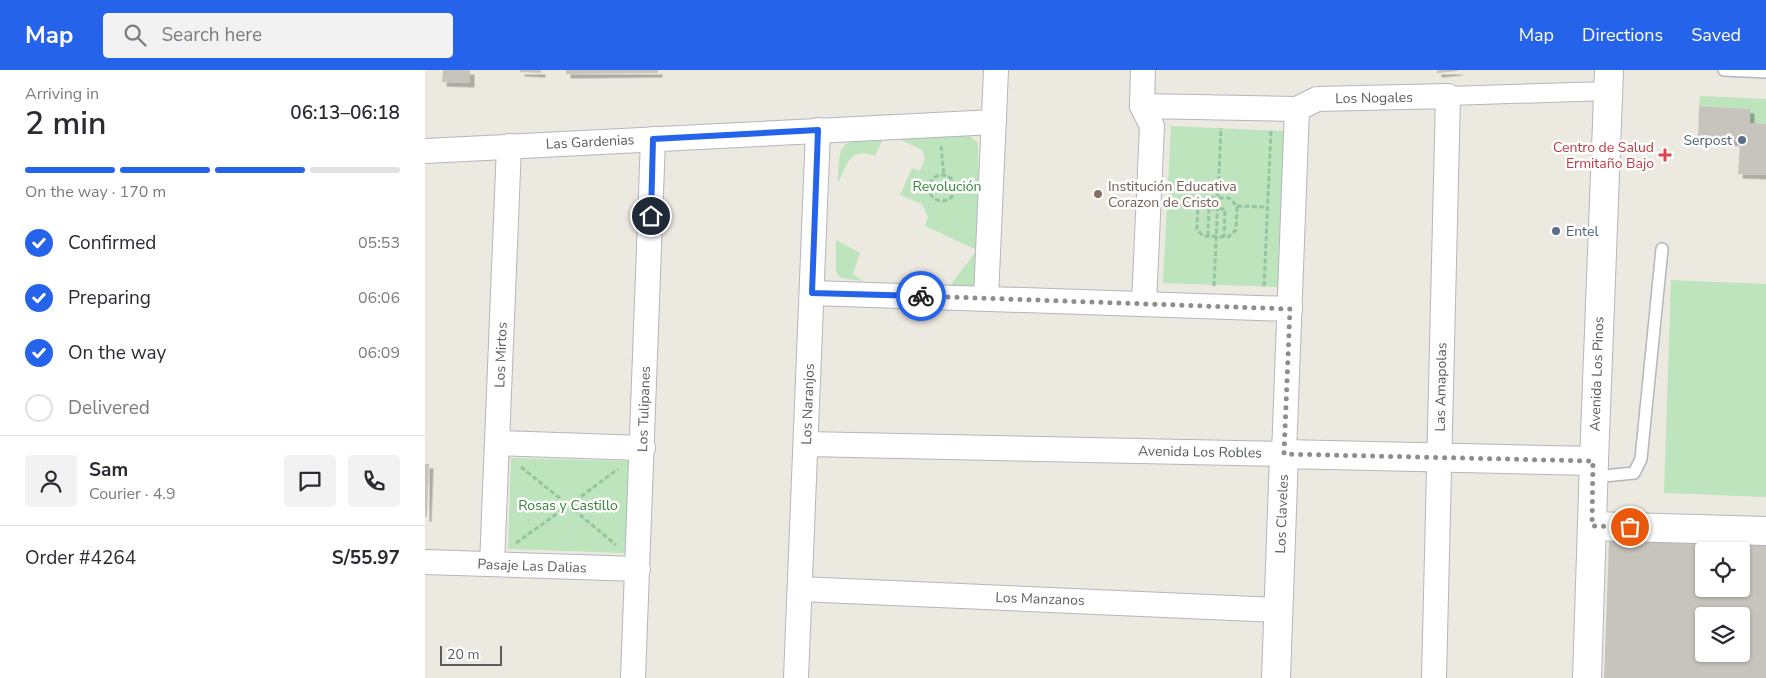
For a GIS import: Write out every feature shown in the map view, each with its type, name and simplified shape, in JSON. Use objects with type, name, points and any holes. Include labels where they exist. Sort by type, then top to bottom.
[{"type":"street","points":[[986,298],[996,70]]},
{"type":"street","points":[[1143,70],[1142,106],[1152,126],[1144,304]]},
{"type":"street","name":"Los Nogales","points":[[1142,106],[1297,109],[1317,99],[1448,96],[1609,81]]},
{"type":"street","name":"Avenida Los Pinos","points":[[1587,678],[1593,469],[1609,81]]},
{"type":"street","name":"Las Amapolas","points":[[1433,678],[1448,96]]},
{"type":"street","name":"Los Claveles","points":[[1276,678],[1297,109]]},
{"type":"street","name":"Las Gardenias","points":[[425,151],[994,122]]},
{"type":"street","name":"Los Naranjos","points":[[796,678],[818,130]]},
{"type":"street","name":"Los Tulipanes","points":[[633,678],[653,139]]},
{"type":"street","name":"Los Mirtos","points":[[492,564],[509,146]]},
{"type":"street","points":[[812,293],[1290,309]]},
{"type":"street","points":[[497,443],[643,448]]},
{"type":"street","name":"Avenida Los Robles","points":[[806,444],[1439,458],[1593,469]]},
{"type":"street","points":[[1592,526],[1766,531]]},
{"type":"street","name":"Pasaje Las Dalias","points":[[425,562],[638,569]]},
{"type":"street","name":"Los Manzanos","points":[[800,589],[1279,610]]},
{"type":"lane","points":[[1724,70],[1766,72]]},
{"type":"lane","points":[[1593,469],[1633,473],[1641,460],[1662,250]]},
{"type":"path","points":[[1264,291],[1272,124]]},
{"type":"path","points":[[1214,290],[1221,128]]},
{"type":"path","points":[[941,142],[944,176]]},
{"type":"path","points":[[940,176],[951,179],[955,189],[952,196],[946,201],[938,201],[929,190],[933,179],[940,176]]},
{"type":"path","points":[[915,189],[929,190]]},
{"type":"path","points":[[1237,206],[1236,230],[1228,237],[1203,236],[1197,229],[1198,205],[1205,198],[1229,198],[1237,206],[1268,207]]},
{"type":"path","points":[[1163,204],[1198,205]]},
{"type":"path","points":[[1208,236],[1209,209],[1225,209],[1224,236]]},
{"type":"path","points":[[518,464],[562,500]]},
{"type":"path","points":[[575,500],[621,467]]},
{"type":"path","points":[[515,544],[562,510]]},
{"type":"path","points":[[574,510],[618,546]]},
{"type":"green space","points":[[1700,96],[1766,99],[1766,124],[1750,123],[1750,109],[1699,106]]},
{"type":"green space","points":[[1171,126],[1285,131],[1280,287],[1163,283]]},
{"type":"green space","name":"Revolución","points":[[966,133],[978,143],[978,240],[977,276],[975,283],[970,287],[963,288],[949,287],[977,250],[925,226],[928,217],[922,204],[900,195],[912,168],[920,171],[925,158],[922,150],[897,138]]},
{"type":"green space","points":[[883,139],[875,156],[860,153],[855,155],[847,164],[838,183],[840,157],[845,145],[858,141]]},
{"type":"green space","points":[[836,240],[860,253],[853,274],[863,281],[841,278],[836,272]]},
{"type":"green space","points":[[1671,280],[1766,284],[1766,497],[1664,493]]},
{"type":"green space","name":"Rosas y Castillo","points":[[511,458],[629,461],[625,553],[508,549]]},
{"type":"building","points":[[443,70],[470,70],[470,83],[442,82]]},
{"type":"building","points":[[520,70],[541,70],[541,73],[520,72]]},
{"type":"building","points":[[566,70],[658,70],[658,73],[566,74]]},
{"type":"building","points":[[1437,70],[1458,70],[1458,71],[1437,73]]},
{"type":"building","name":"Serpost","points":[[1699,106],[1750,109],[1750,123],[1766,124],[1766,175],[1738,174],[1740,142],[1698,139]]},
{"type":"building","points":[[425,464],[429,464],[427,517],[425,517]]},
{"type":"building","points":[[1616,535],[1766,540],[1766,678],[1604,678],[1609,541]]},
{"type":"way so far","points":[[921,296],[1290,309],[1284,454],[1593,461],[1592,526],[1630,527]]},
{"type":"place","name":"Serpost","points":[[1742,140]]},
{"type":"place","name":"Centro de Salud Ermitaño Bajo","points":[[1665,155]]},
{"type":"place","name":"Institución Educativa Corazon de Cristo","points":[[1098,194]]},
{"type":"place","name":"Entel","points":[[1556,231]]},
{"type":"route","points":[[651,216],[653,139],[818,130],[812,293],[921,296]]}]
